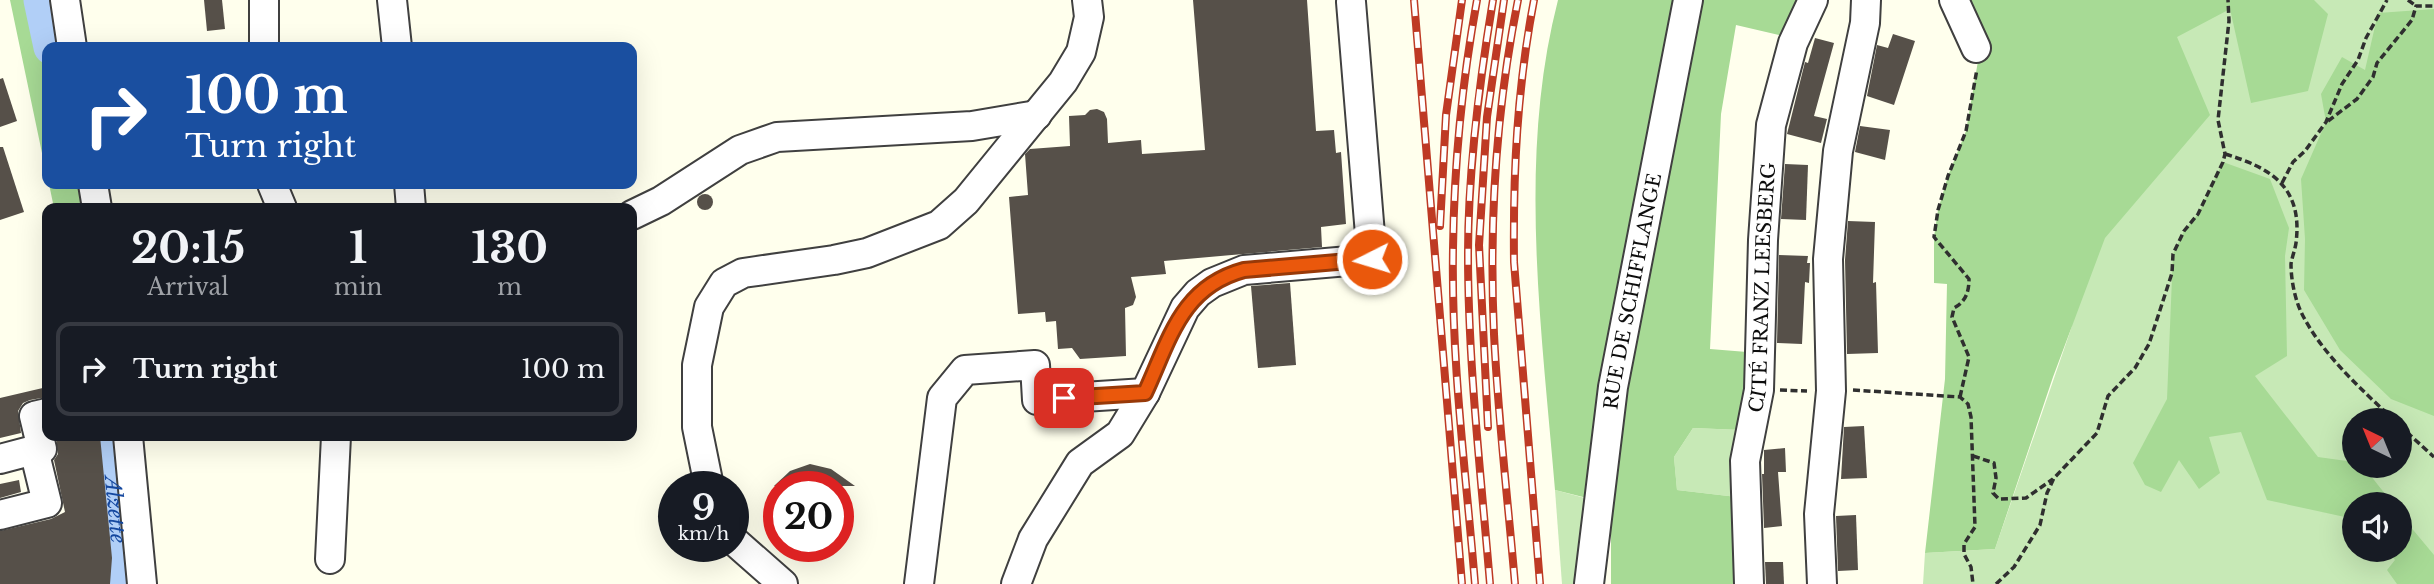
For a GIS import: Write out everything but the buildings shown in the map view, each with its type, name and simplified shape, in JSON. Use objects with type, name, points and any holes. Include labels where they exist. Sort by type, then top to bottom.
[{"type":"street","points":[[65,0],[71,42]]},
{"type":"street","points":[[264,0],[264,42]]},
{"type":"street","points":[[392,0],[396,42]]},
{"type":"street","points":[[706,471],[697,427],[697,365],[709,307],[724,283],[743,273],[867,253],[939,225],[966,201],[1063,82],[1081,52],[1089,17],[1087,0]]},
{"type":"street","name":"RUE DE SCHIFFLANGE","points":[[1589,584],[1613,387],[1688,0]]},
{"type":"street","name":"CITÉ FRANZ LEESBERG","points":[[1749,584],[1745,461],[1759,390],[1763,240],[1771,125],[1793,43],[1813,0]]},
{"type":"street","points":[[1822,584],[1819,514],[1830,391],[1828,259],[1839,151],[1865,23],[1866,0]]},
{"type":"street","points":[[1954,0],[1976,48]]},
{"type":"street","points":[[1016,584],[1033,539],[1080,464],[1120,434],[1145,393],[1185,308],[1198,293],[1212,282],[1244,270],[1372,259],[1351,2]]},
{"type":"street","points":[[637,213],[661,201],[740,149],[777,137],[972,126],[1037,115]]},
{"type":"street","points":[[919,584],[942,398],[965,370],[1035,365],[1037,400],[1145,393]]},
{"type":"street","points":[[0,459],[42,449],[34,416],[42,414]]},
{"type":"street","points":[[128,441],[142,584]]},
{"type":"street","points":[[330,559],[336,441]]},
{"type":"street","points":[[0,515],[47,503],[34,450]]},
{"type":"street","points":[[749,554],[783,584]]},
{"type":"path","points":[[1973,456],[1994,463],[1996,478],[1993,493],[1999,499],[2026,498],[2054,478],[2097,433],[2108,396],[2135,368],[2149,344],[2172,273],[2173,254],[2184,231],[2198,214],[2225,154],[2218,120],[2229,21],[2228,0]]},
{"type":"path","points":[[2282,183],[2293,162],[2305,151],[2326,122],[2342,85],[2358,60],[2366,38],[2387,0]]},
{"type":"path","points":[[2408,0],[2416,6],[2434,6]]},
{"type":"path","points":[[2326,122],[2357,99],[2373,77],[2377,63],[2412,20],[2416,6]]},
{"type":"path","points":[[1960,397],[1969,358],[1952,317],[1954,308],[1962,303],[1969,289],[1969,279],[1934,237],[1938,210],[1948,176],[1966,131],[1978,61],[1976,48]]},
{"type":"path","points":[[2225,154],[2242,159],[2274,175],[2291,197],[2296,218],[2296,243],[2291,263],[2294,292],[2303,316],[2363,392],[2381,408]]},
{"type":"path","points":[[1865,390],[1960,397],[1968,404],[1971,417],[1975,527],[1964,544],[1964,554],[1971,567],[1973,584]]},
{"type":"path","points":[[2412,437],[2434,457]]},
{"type":"path","points":[[1996,584],[2014,567],[2040,525],[2047,493],[2054,478]]},
{"type":"green space","points":[[10,0],[56,0],[62,42],[42,42],[42,153]]},
{"type":"green space","points":[[1558,0],[1806,0],[1788,37],[1736,25],[1721,114],[1710,349],[1747,352],[1741,430],[1693,428],[1674,457],[1677,490],[1737,497],[1740,584],[1611,584],[1611,504],[1555,490],[1539,306],[1536,182],[1538,121]]},
{"type":"green space","points":[[1956,0],[2314,0],[2328,14],[2308,91],[2251,103],[2230,9],[2177,37],[2210,115],[2105,238],[2053,377],[1995,549],[1925,553],[1945,379],[1947,284],[1934,283],[1934,237],[1938,210],[1948,176],[1966,131],[1978,61]]},
{"type":"green space","points":[[2142,0],[2434,0],[2434,584],[1923,584],[1925,553],[1995,549],[2071,329]]},
{"type":"green space","points":[[2434,9],[2434,416],[2391,399],[2340,350],[2304,290],[2305,239],[2301,179],[2326,122],[2321,94],[2342,57],[2365,70],[2378,13]]},
{"type":"green space","points":[[2223,162],[2270,179],[2289,228],[2285,256],[2287,356],[2255,376],[2318,457],[2342,460],[2342,478],[2372,478],[2384,492],[2342,492],[2342,516],[2267,500],[2241,432],[2209,437],[2220,473],[2199,489],[2179,460],[2161,492],[2145,485],[2133,463],[2167,399],[2173,254],[2184,231],[2198,214]]},
{"type":"green space","points":[[50,189],[86,189],[88,203],[53,203]]},
{"type":"green space","points":[[1693,428],[1741,430],[1737,497],[1677,490],[1674,457]]},
{"type":"green space","points":[[1555,490],[1585,498],[1578,584],[1562,584]]},
{"type":"green space","points":[[2412,529],[2434,555],[2434,584],[2397,584],[2387,570],[2393,562],[2412,562]]},
{"type":"waterway","name":"Alzette","points":[[41,0],[50,42]]},
{"type":"waterway","name":"Alzette","points":[[108,441],[122,584]]},
{"type":"railway","points":[[1414,0],[1462,584]]},
{"type":"railway","points":[[1440,226],[1446,115],[1462,0]]},
{"type":"railway","points":[[1475,584],[1454,333],[1453,249],[1460,124],[1477,0]]},
{"type":"railway","points":[[1490,584],[1473,378],[1468,254],[1475,127],[1493,0]]},
{"type":"railway","points":[[1488,427],[1479,245],[1487,117],[1504,0]]},
{"type":"railway","points":[[1515,584],[1496,365],[1493,250],[1499,125],[1518,0]]},
{"type":"railway","points":[[1534,0],[1517,131],[1514,262],[1540,584]]},
{"type":"route","points":[[1064,398],[1145,393],[1185,308],[1212,282],[1244,270],[1372,259]]}]
